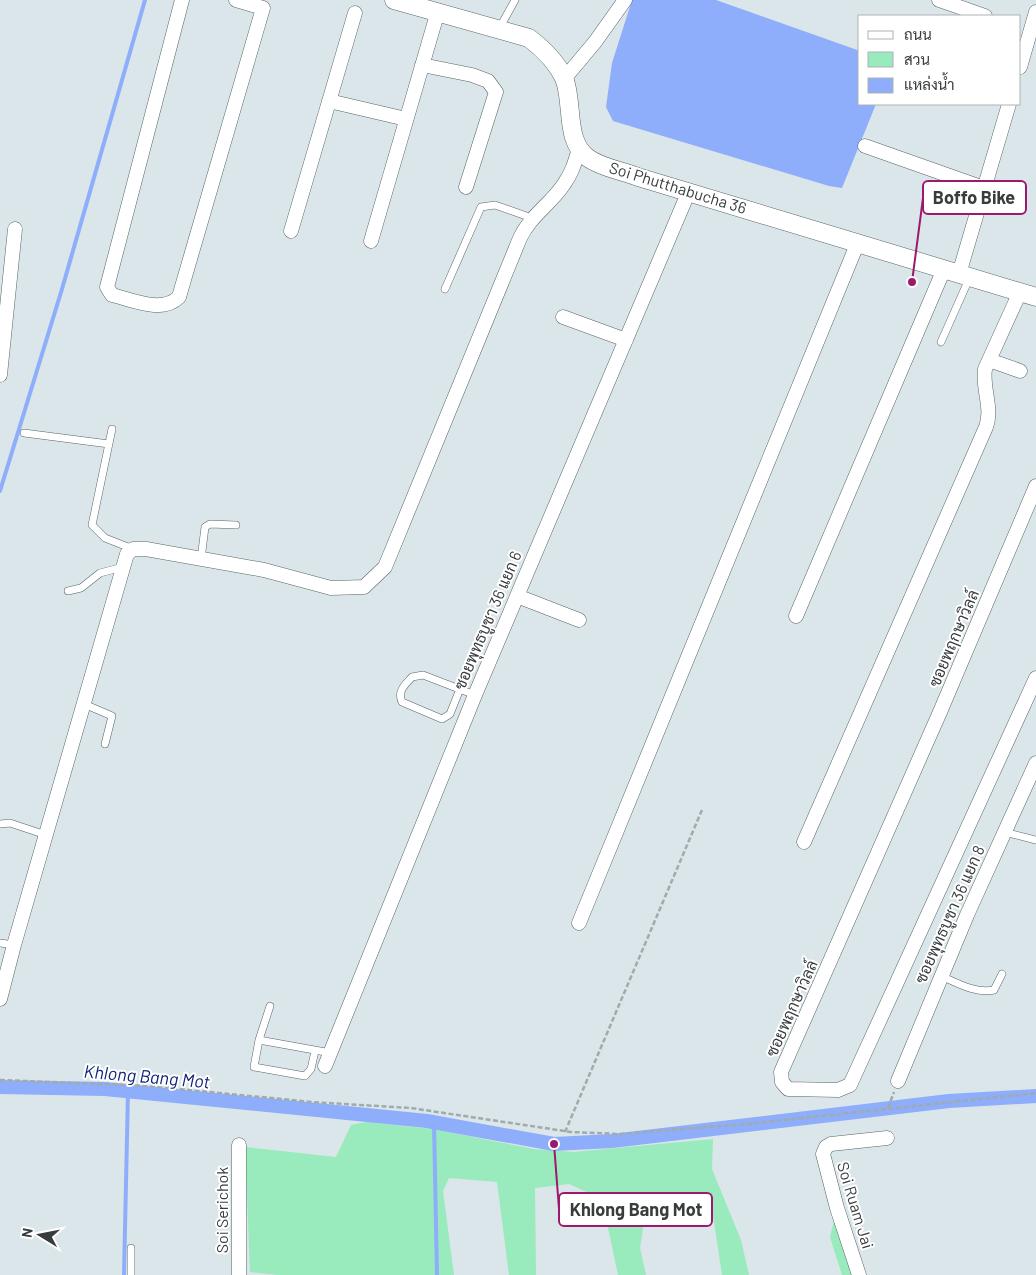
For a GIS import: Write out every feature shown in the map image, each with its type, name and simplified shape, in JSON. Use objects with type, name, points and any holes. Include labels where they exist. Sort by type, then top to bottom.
[{"type":"street","points":[[182,0],[107,287],[112,295],[161,307],[173,303],[179,297],[264,4],[236,0]]},
{"type":"street","points":[[0,999],[7,944],[46,835],[127,554],[133,549],[146,549],[264,570],[331,588],[364,587],[376,578],[385,567],[520,238],[532,218],[563,186],[573,169],[579,149],[572,130],[564,79],[542,48],[529,38],[413,2],[394,0]]},
{"type":"street","points":[[564,79],[595,42],[625,0]]},
{"type":"street","points":[[939,0],[982,15]]},
{"type":"street","points":[[371,241],[438,11]]},
{"type":"street","points":[[1021,63],[1036,12]]},
{"type":"street","points":[[291,232],[355,13]]},
{"type":"street","points":[[422,66],[472,74],[488,81],[496,92],[466,187]]},
{"type":"street","points":[[329,101],[406,119]]},
{"type":"street","points":[[796,616],[958,273],[1009,105]]},
{"type":"street","points":[[865,146],[984,188]]},
{"type":"street","name":"Soi Phutthabucha 36","points":[[579,149],[588,158],[598,162],[1028,295]]},
{"type":"street","name":"ซอยพุทธบูชา 36 แยก 6","points":[[325,1066],[474,695],[689,191]]},
{"type":"street","points":[[3,375],[15,229]]},
{"type":"street","points":[[579,923],[858,242]]},
{"type":"street","points":[[804,842],[986,427],[990,413],[983,381],[989,360],[1028,295]]},
{"type":"street","points":[[563,317],[626,340]]},
{"type":"street","points":[[989,360],[1020,371]]},
{"type":"street","name":"ซอยพฤกษาวิลล์","points":[[1036,486],[1033,501],[781,1072],[782,1082],[788,1089],[838,1090],[850,1085],[1036,678]]},
{"type":"street","points":[[517,596],[579,620]]},
{"type":"street","name":"ซอยพุทธบูชา 36 แยก 8","points":[[898,1081],[940,976],[1036,763]]},
{"type":"street","name":"Soi Ruam Jai","points":[[859,1275],[837,1208],[823,1154],[826,1147],[831,1144],[887,1138]]},
{"type":"street","name":"Soi Serichok","points":[[239,1145],[239,1275]]},
{"type":"lane","points":[[499,30],[515,0]]},
{"type":"lane","points":[[445,289],[482,207],[496,205],[532,218]]},
{"type":"lane","points":[[941,342],[958,273]]},
{"type":"lane","points":[[112,429],[92,525],[105,538],[133,549]]},
{"type":"lane","points":[[24,433],[109,444]]},
{"type":"lane","points":[[201,559],[205,527],[210,524],[236,525]]},
{"type":"lane","points":[[68,590],[82,588],[100,573],[123,567]]},
{"type":"lane","points":[[460,689],[450,714],[442,719],[402,702],[400,698],[401,690],[415,675],[423,675],[460,689],[474,695]]},
{"type":"lane","points":[[84,704],[112,716],[105,744]]},
{"type":"lane","points":[[0,824],[10,823],[46,835]]},
{"type":"lane","points":[[1004,832],[1036,840]]},
{"type":"lane","points":[[940,976],[977,991],[988,992],[994,990],[1002,974]]},
{"type":"lane","points":[[270,1006],[259,1040],[254,1067],[305,1076],[311,1069],[314,1050]]},
{"type":"lane","points":[[259,1040],[330,1052]]},
{"type":"lane","points":[[131,1248],[131,1275]]},
{"type":"path","points":[[565,1132],[702,810]]},
{"type":"path","points":[[0,1080],[150,1086],[311,1102],[410,1108],[565,1132],[620,1134],[748,1124],[1036,1093]]},
{"type":"path","points":[[888,1108],[898,1081]]},
{"type":"green space","points":[[366,1122],[432,1129],[534,1149],[573,1152],[713,1139],[712,1169],[741,1240],[749,1275],[722,1275],[713,1215],[696,1197],[645,1215],[640,1248],[646,1275],[618,1275],[602,1199],[569,1184],[535,1188],[536,1275],[509,1275],[497,1182],[449,1178],[443,1191],[454,1275],[278,1275],[250,1272],[245,1147],[336,1157],[351,1125]]},
{"type":"green space","points":[[837,1208],[856,1275],[842,1275],[830,1237]]},
{"type":"water","points":[[632,0],[716,0],[858,50],[858,105],[876,105],[842,188],[829,186],[613,121],[606,107],[612,63]]},
{"type":"waterway","points":[[0,491],[62,289],[145,0]]},
{"type":"waterway","name":"Khlong Bang Mot","points":[[0,1087],[105,1089],[427,1121],[554,1144],[612,1141],[949,1101],[1036,1096]]},
{"type":"waterway","points":[[124,1275],[128,1091]]},
{"type":"waterway","points":[[434,1122],[437,1275]]},
{"type":"place","name":"Boffo Bike","points":[[912,282]]},
{"type":"place","name":"Khlong Bang Mot","points":[[554,1144]]}]
